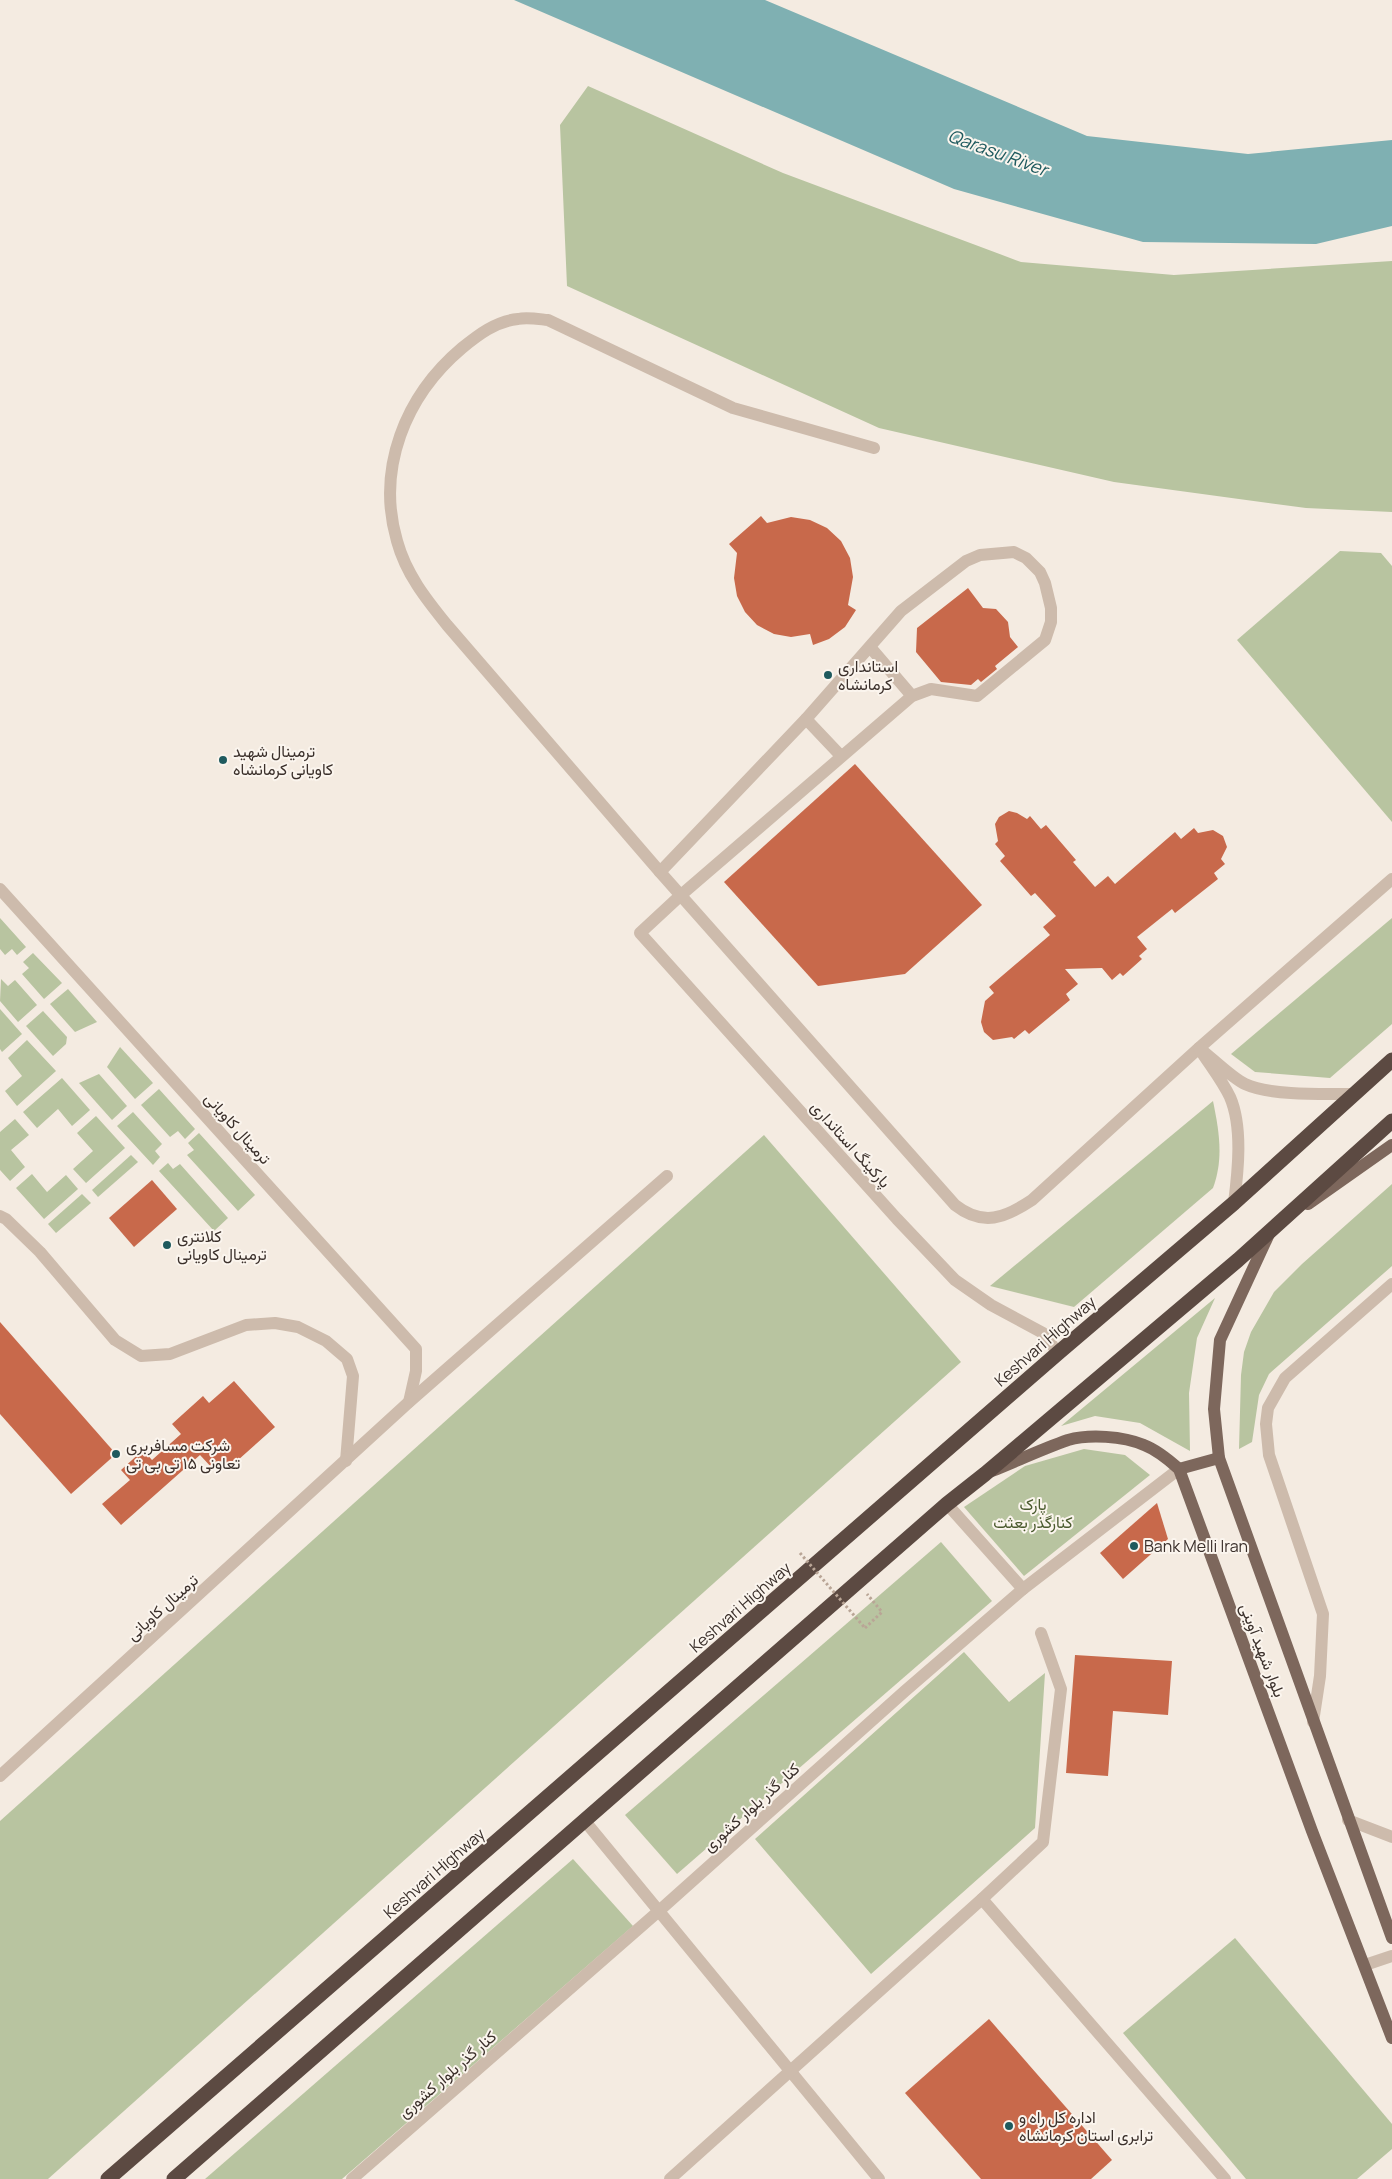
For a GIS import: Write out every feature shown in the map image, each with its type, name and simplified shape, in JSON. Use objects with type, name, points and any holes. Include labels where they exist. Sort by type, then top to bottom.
[{"type":"highway","name":"Keshvari Highway","points":[[108,2179],[1058,1353],[1234,1203],[1392,1060]]},
{"type":"highway","points":[[174,2179],[857,1582],[1270,1231],[1392,1122]]},
{"type":"main road","points":[[1334,1174],[1392,1128]]},
{"type":"main road","points":[[1270,1231],[1392,1145]]},
{"type":"main road","name":"بلوار شهید آوینی","points":[[1270,1231],[1220,1340],[1214,1409],[1219,1458],[1392,1938]]},
{"type":"main road","points":[[985,1474],[1069,1440],[1093,1437],[1118,1439],[1144,1445],[1164,1456],[1179,1469],[1219,1458]]},
{"type":"main road","name":"بلوار شهید آوینی","points":[[1179,1469],[1312,1830],[1392,2038]]},
{"type":"street","points":[[874,448],[733,408],[548,320],[517,319],[483,330],[453,356],[425,385],[409,414],[395,452],[390,478],[391,513],[397,542],[413,581],[447,625],[680,895],[955,1205],[976,1217],[988,1218],[1016,1211],[1032,1200],[1199,1048],[1392,879]]},
{"type":"street","points":[[660,872],[806,719],[901,611],[966,561],[980,555],[1014,552],[1026,558],[1040,572],[1052,608],[1051,622],[1045,640],[977,696],[931,689],[912,696],[680,895]]},
{"type":"street","points":[[870,647],[912,696]]},
{"type":"street","points":[[806,719],[841,756]]},
{"type":"street","name":"ترمینال کاویانی","points":[[0,889],[416,1349],[416,1371],[409,1402]]},
{"type":"street","name":"پارکینگ استانداری","points":[[680,895],[640,933],[897,1219],[955,1280],[990,1305],[1043,1333],[1058,1353]]},
{"type":"street","points":[[1199,1048],[1244,1084],[1261,1089],[1310,1095],[1353,1094]]},
{"type":"street","points":[[1199,1048],[1230,1097],[1234,1110],[1240,1164],[1234,1203]]},
{"type":"street","name":"ترمینال کاویانی","points":[[0,1776],[409,1402],[667,1176]]},
{"type":"street","points":[[0,1216],[6,1219],[40,1252],[115,1340],[141,1356],[170,1354],[246,1325],[275,1323],[298,1327],[326,1341],[347,1359],[353,1376],[346,1461]]},
{"type":"street","points":[[1313,1722],[1320,1676],[1323,1614],[1269,1455],[1266,1424],[1268,1408],[1286,1378],[1392,1284]]},
{"type":"street","name":"کنار گذر بلوار کشوری","points":[[352,2179],[660,1910],[905,1691],[1023,1590],[1179,1469]]},
{"type":"street","points":[[947,1504],[1023,1590]]},
{"type":"street","points":[[670,2179],[1043,1842],[1061,1689],[1041,1632]]},
{"type":"street","points":[[584,1820],[660,1910],[879,2179]]},
{"type":"street","points":[[1348,1820],[1392,1837]]},
{"type":"street","points":[[982,1899],[1225,2179]]},
{"type":"street","points":[[1364,1965],[1392,1956]]},
{"type":"path","points":[[800,1553],[866,1628],[882,1612],[857,1582]]},
{"type":"green space","points":[[588,86],[783,173],[1021,262],[1174,275],[1392,261],[1392,512],[1306,508],[1114,482],[879,428],[567,286],[560,125]]},
{"type":"green space","points":[[1340,551],[1381,553],[1392,566],[1392,822],[1237,640]]},
{"type":"green space","points":[[0,918],[26,947],[17,955],[12,949],[5,955],[0,949]]},
{"type":"green space","points":[[1392,918],[1392,1024],[1330,1078],[1255,1072],[1231,1054]]},
{"type":"green space","points":[[33,953],[62,983],[44,999],[22,974],[29,968],[23,962]]},
{"type":"green space","points":[[1,979],[8,986],[15,980],[37,1005],[18,1022],[0,1001]]},
{"type":"green space","points":[[68,989],[97,1022],[75,1032],[50,1004]]},
{"type":"green space","points":[[0,1009],[22,1034],[2,1052],[0,1049]]},
{"type":"green space","points":[[43,1011],[67,1037],[66,1044],[53,1056],[26,1026]]},
{"type":"green space","points":[[27,1040],[56,1071],[17,1106],[5,1091],[22,1076],[8,1058]]},
{"type":"green space","points":[[120,1047],[153,1083],[135,1099],[107,1067]]},
{"type":"green space","points":[[99,1074],[127,1106],[112,1120],[79,1083]]},
{"type":"green space","points":[[62,1078],[90,1110],[72,1126],[58,1109],[37,1128],[23,1112]]},
{"type":"green space","points":[[159,1089],[195,1129],[185,1139],[178,1131],[170,1137],[141,1105]]},
{"type":"green space","points":[[1213,1101],[1219,1134],[1219,1155],[1213,1188],[1074,1307],[990,1286]]},
{"type":"green space","points":[[133,1112],[162,1144],[155,1151],[160,1157],[153,1165],[117,1126]]},
{"type":"green space","points":[[96,1116],[125,1148],[86,1183],[73,1169],[93,1151],[77,1133]]},
{"type":"green space","points":[[15,1119],[29,1135],[11,1150],[25,1167],[10,1181],[0,1170],[0,1132]]},
{"type":"green space","points":[[199,1133],[255,1195],[238,1211],[187,1155],[194,1150],[188,1143]]},
{"type":"green space","points":[[764,1135],[961,1362],[48,2179],[0,2179],[0,1821]]},
{"type":"green space","points":[[131,1155],[138,1162],[98,1197],[92,1190]]},
{"type":"green space","points":[[168,1163],[173,1169],[180,1164],[228,1218],[214,1231],[159,1171]]},
{"type":"green space","points":[[32,1174],[47,1192],[66,1175],[78,1189],[44,1219],[16,1188]]},
{"type":"green space","points":[[1392,1184],[1392,1266],[1269,1374],[1259,1395],[1252,1442],[1239,1449],[1241,1375],[1244,1352],[1251,1332],[1274,1292],[1302,1264]]},
{"type":"green space","points":[[82,1194],[91,1203],[56,1233],[48,1224]]},
{"type":"green space","points":[[1215,1298],[1197,1338],[1189,1393],[1190,1451],[1140,1423],[1095,1416],[1061,1426]]},
{"type":"green space","name":"پارک کنارگذر بعثت","points":[[1084,1449],[1125,1455],[1150,1475],[1024,1576],[964,1507],[1025,1466]]},
{"type":"green space","points":[[941,1542],[992,1601],[677,1874],[625,1815]]},
{"type":"green space","points":[[964,1652],[1009,1702],[1045,1673],[1035,1828],[871,1974],[755,1839]]},
{"type":"green space","points":[[573,1859],[633,1926],[342,2179],[205,2179]]},
{"type":"green space","points":[[1235,1938],[1392,2124],[1392,2149],[1357,2179],[1246,2179],[1123,2033]]},
{"type":"water","name":"Qarasu River","points":[[514,0],[765,0],[1087,136],[1248,154],[1392,140],[1392,226],[1316,244],[1143,242],[954,189]]},
{"type":"building","points":[[761,516],[767,523],[791,517],[810,520],[827,528],[841,541],[850,558],[853,577],[848,605],[856,610],[845,627],[829,639],[813,645],[810,634],[791,637],[774,634],[757,625],[745,612],[737,596],[734,578],[737,553],[729,544]]},
{"type":"building","points":[[968,588],[983,608],[996,609],[1008,622],[1010,637],[1018,647],[995,666],[997,669],[981,682],[978,679],[971,685],[941,682],[916,652],[917,628]]},
{"type":"building","points":[[855,764],[982,905],[905,974],[818,986],[724,882]]},
{"type":"building","points":[[1009,811],[1027,819],[1030,816],[1041,829],[1046,825],[1076,860],[1073,862],[1095,887],[1108,876],[1115,884],[1175,832],[1181,839],[1194,828],[1198,833],[1213,830],[1223,836],[1227,847],[1221,859],[1225,864],[1214,873],[1218,879],[1175,913],[1172,909],[1137,937],[1147,949],[1139,956],[1142,959],[1123,976],[1120,973],[1112,980],[1102,968],[1065,969],[1078,984],[1066,994],[1070,1000],[1029,1034],[1025,1030],[1014,1039],[1012,1037],[993,1040],[984,1032],[981,1022],[985,1001],[994,993],[989,987],[1050,935],[1043,927],[1056,916],[1035,893],[1031,896],[1000,861],[1005,856],[995,844],[998,841],[995,824],[999,817]]},
{"type":"building","points":[[152,1180],[177,1209],[134,1247],[109,1218]]},
{"type":"building","points":[[0,1322],[116,1454],[71,1494],[0,1414]]},
{"type":"building","points":[[234,1381],[275,1427],[228,1469],[221,1461],[213,1469],[200,1455],[121,1525],[102,1504],[130,1480],[121,1470],[143,1450],[152,1460],[181,1434],[172,1424],[203,1396],[209,1403]]},
{"type":"building","name":"Bank Melli Iran","points":[[1157,1503],[1168,1539],[1123,1579],[1100,1553]]},
{"type":"building","points":[[1075,1655],[1172,1661],[1168,1715],[1113,1711],[1108,1776],[1066,1773]]},
{"type":"building","name":"اداره کل راه و ترابری استان کرمانشاه","points":[[989,2019],[1112,2160],[1091,2179],[981,2179],[905,2093]]},
{"type":"place","name":"استانداری کرمانشاه","points":[[828,675]]},
{"type":"place","name":"ترمینال شهید کاویانی کرمانشاه","points":[[223,760]]},
{"type":"place","name":"کلانتری ترمینال کاویانی","points":[[167,1245]]},
{"type":"place","name":"شرکت مسافربری تعاونی ۱۵ تی بی تی","points":[[116,1454]]},
{"type":"place","name":"Bank Melli Iran","points":[[1134,1546]]},
{"type":"place","name":"اداره کل راه و ترابری استان کرمانشاه","points":[[1009,2126]]}]
